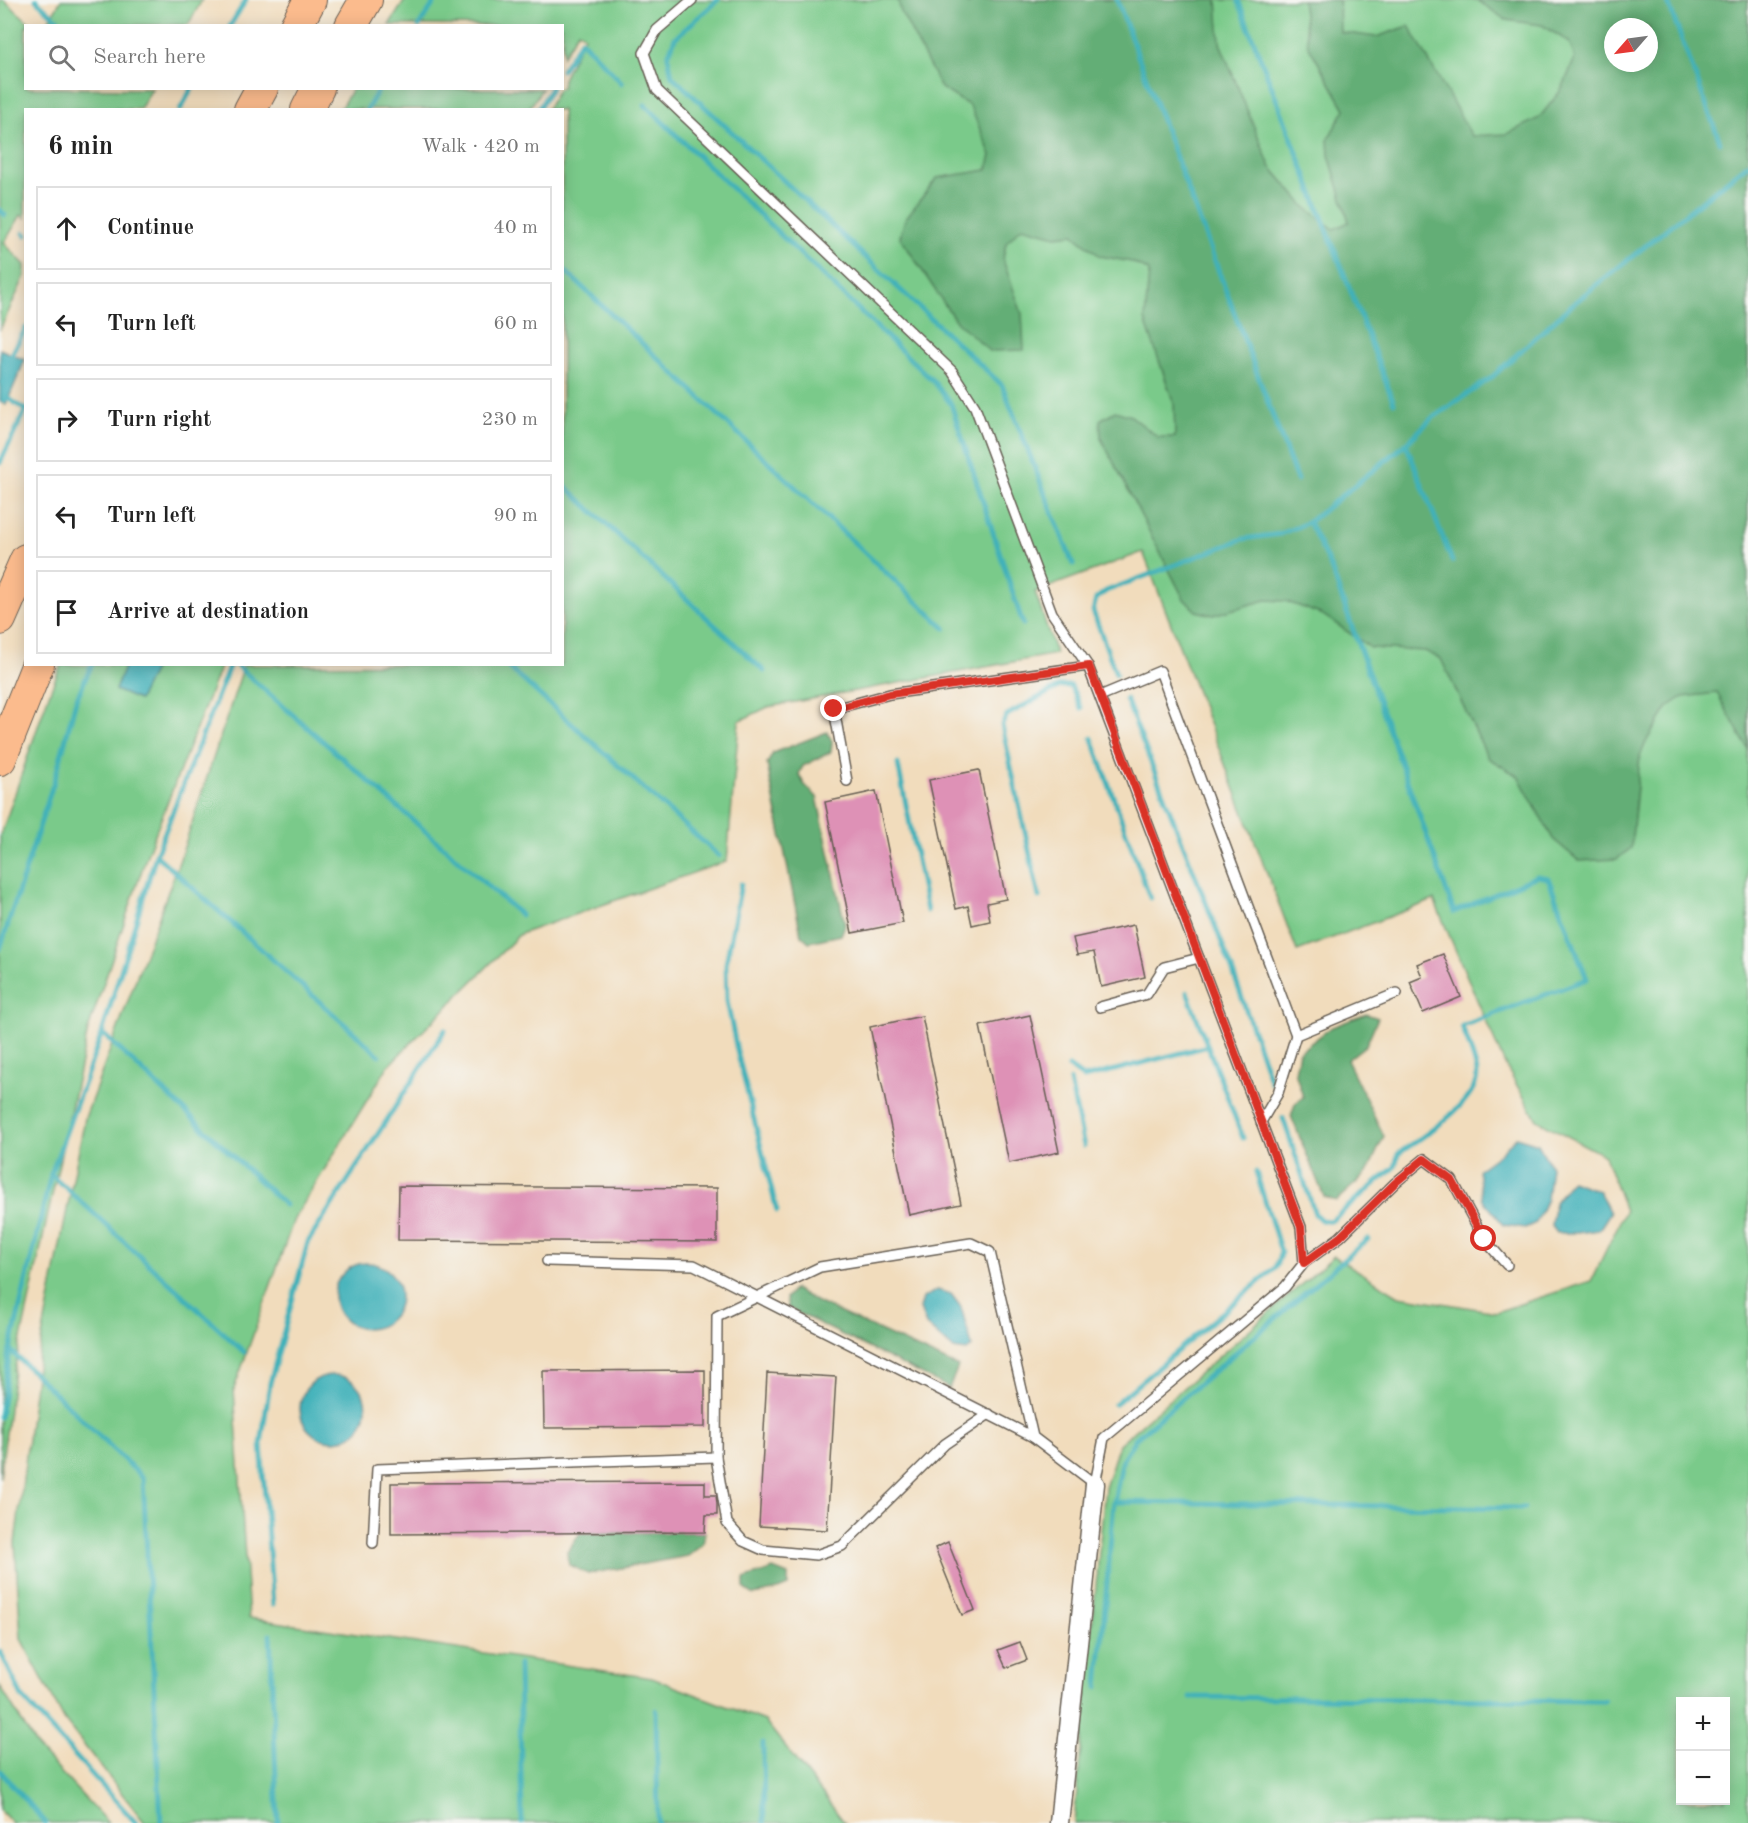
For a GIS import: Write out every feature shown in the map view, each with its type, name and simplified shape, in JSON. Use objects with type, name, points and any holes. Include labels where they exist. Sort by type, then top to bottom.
[{"type":"highway","points":[[297,24],[310,0]]},
{"type":"highway","points":[[352,24],[366,0]]},
{"type":"highway","points":[[251,108],[261,90]]},
{"type":"highway","points":[[308,108],[317,90]]},
{"type":"highway","points":[[0,619],[24,565]]},
{"type":"highway","points":[[0,759],[37,666]]},
{"type":"street","points":[[1059,1823],[1095,1484]]},
{"type":"lane","points":[[692,0],[657,30],[644,53],[657,90],[952,371],[975,407],[1052,613],[1089,666],[1301,1227],[1304,1263]]},
{"type":"lane","points":[[847,781],[834,709],[890,694],[1089,666]]},
{"type":"lane","points":[[1100,696],[1160,671],[1296,1035],[1278,1093],[1261,1122]]},
{"type":"lane","points":[[1100,1008],[1147,994],[1164,967],[1199,958]]},
{"type":"lane","points":[[1296,1035],[1397,993]]},
{"type":"lane","points":[[547,1261],[694,1265],[1033,1437],[1095,1484],[1104,1438],[1285,1287],[1304,1263],[1340,1237],[1395,1183],[1424,1159],[1452,1180],[1484,1239],[1507,1265]]},
{"type":"lane","points":[[989,1414],[945,1444],[842,1546],[816,1555],[763,1550],[743,1541],[727,1523],[716,1457],[717,1316],[820,1267],[971,1243],[990,1252],[1033,1437]]},
{"type":"lane","points":[[374,1543],[377,1469],[716,1457]]},
{"type":"green space","points":[[0,0],[4,0],[31,24],[24,24],[24,90],[151,90],[141,108],[24,108],[24,217],[21,215],[4,243],[24,264],[24,278],[0,330]]},
{"type":"green space","points":[[61,0],[202,0],[189,24],[47,24]]},
{"type":"green space","points":[[405,0],[1748,0],[1748,1823],[1074,1823],[1105,1488],[1119,1444],[1334,1256],[1399,1296],[1496,1312],[1591,1281],[1625,1211],[1605,1156],[1537,1120],[1505,1065],[1434,900],[1297,951],[1143,552],[1035,592],[1056,654],[768,707],[739,721],[727,861],[520,934],[388,1066],[294,1219],[234,1389],[249,1618],[652,1678],[765,1721],[845,1823],[145,1823],[65,1721],[21,1639],[15,1543],[39,1352],[85,1118],[180,859],[244,666],[564,666],[564,108],[548,108],[557,90],[564,90],[564,77],[584,36],[578,31],[564,54],[564,24],[390,24]]},
{"type":"green space","points":[[898,0],[965,0],[968,4],[975,0],[1217,0],[1220,43],[1270,166],[1305,207],[1334,229],[1349,222],[1329,155],[1328,139],[1345,109],[1308,45],[1302,0],[1339,0],[1340,32],[1376,37],[1409,26],[1472,136],[1507,134],[1539,118],[1562,89],[1575,58],[1569,42],[1542,25],[1506,20],[1477,0],[1748,0],[1748,749],[1717,693],[1683,697],[1668,707],[1647,740],[1640,756],[1631,848],[1617,859],[1579,861],[1553,839],[1518,776],[1488,758],[1441,659],[1425,651],[1371,648],[1323,615],[1285,601],[1266,600],[1213,615],[1196,611],[1184,599],[1101,438],[1100,420],[1115,411],[1131,416],[1158,437],[1175,437],[1174,404],[1145,320],[1149,271],[1132,262],[1100,256],[1073,234],[1056,236],[1022,227],[1006,243],[1003,260],[1022,314],[1024,350],[990,351],[955,320],[900,237],[905,219],[937,178],[987,170],[991,155],[970,106],[941,88],[901,12]]},
{"type":"green space","points":[[351,90],[541,90],[530,108],[341,108]]},
{"type":"green space","points":[[61,666],[125,666],[115,690],[139,700],[156,666],[221,666],[147,855],[88,1030],[14,1371],[0,1478],[0,837]]},
{"type":"green space","points":[[827,732],[832,741],[831,752],[803,766],[799,774],[804,784],[817,797],[845,925],[841,935],[809,942],[801,935],[767,764],[773,753]]},
{"type":"green space","points":[[1366,1014],[1378,1018],[1366,1045],[1347,1060],[1384,1136],[1367,1173],[1336,1201],[1324,1197],[1291,1116],[1295,1104],[1303,1097],[1295,1072],[1299,1052],[1332,1027]]},
{"type":"green space","points":[[794,1289],[819,1303],[958,1367],[949,1388],[788,1308],[786,1298]]},
{"type":"green space","points":[[705,1532],[703,1544],[688,1556],[588,1574],[569,1565],[567,1552],[580,1533]]},
{"type":"green space","points":[[773,1569],[788,1575],[788,1586],[754,1595],[744,1588],[744,1579]]},
{"type":"green space","points":[[0,1686],[37,1747],[108,1823],[12,1823],[0,1810]]},
{"type":"water","points":[[0,349],[24,360],[24,362],[6,405],[0,402]]},
{"type":"water","points":[[125,666],[156,666],[139,700],[115,690]]},
{"type":"water","points":[[1516,1137],[1538,1144],[1551,1167],[1547,1199],[1536,1223],[1525,1228],[1504,1225],[1482,1199],[1478,1170],[1497,1156]]},
{"type":"water","points":[[1571,1181],[1599,1191],[1610,1213],[1599,1230],[1557,1233],[1551,1225],[1555,1202]]},
{"type":"water","points":[[367,1263],[380,1266],[390,1273],[397,1283],[400,1296],[397,1309],[390,1319],[380,1326],[367,1329],[354,1326],[344,1319],[337,1309],[334,1296],[337,1283],[344,1273],[354,1266]]},
{"type":"water","points":[[937,1290],[951,1294],[961,1307],[972,1346],[967,1351],[953,1349],[926,1325],[920,1309],[923,1298]]},
{"type":"water","points":[[333,1375],[346,1378],[356,1385],[363,1395],[366,1408],[363,1421],[356,1431],[346,1438],[333,1441],[320,1438],[310,1431],[303,1421],[300,1408],[303,1395],[310,1385],[320,1378]]},
{"type":"building","points":[[979,770],[1006,899],[987,903],[990,921],[972,925],[968,906],[956,909],[929,780]]},
{"type":"building","points":[[876,791],[903,923],[852,933],[825,802]]},
{"type":"building","points":[[1134,925],[1145,977],[1101,987],[1094,952],[1077,955],[1073,938]]},
{"type":"building","points":[[1443,954],[1461,997],[1423,1013],[1410,982],[1422,977],[1417,964]]},
{"type":"building","points":[[1030,1015],[1059,1152],[1009,1163],[980,1026]]},
{"type":"building","points":[[922,1016],[961,1204],[909,1215],[870,1027]]},
{"type":"building","points":[[399,1186],[717,1188],[717,1242],[398,1240]]},
{"type":"building","points":[[705,1370],[705,1427],[544,1428],[543,1371]]},
{"type":"building","points":[[767,1373],[836,1377],[827,1530],[759,1526]]},
{"type":"building","points":[[705,1482],[705,1495],[716,1495],[717,1515],[706,1515],[705,1532],[391,1534],[391,1483]]},
{"type":"building","points":[[948,1542],[975,1610],[962,1615],[935,1548]]},
{"type":"building","points":[[1020,1642],[1027,1660],[1006,1668],[998,1650]]},
{"type":"waterway","points":[[36,0],[58,20]]},
{"type":"waterway","points":[[231,24],[246,0]]},
{"type":"waterway","points":[[420,24],[436,0]]},
{"type":"waterway","points":[[718,0],[675,38],[668,56],[672,76],[1002,385],[1073,564]]},
{"type":"waterway","points":[[1117,0],[1297,480]]},
{"type":"waterway","points":[[1238,0],[1394,403]]},
{"type":"waterway","points":[[1667,0],[1720,142]]},
{"type":"waterway","points":[[564,67],[581,40],[622,83]]},
{"type":"waterway","points":[[181,108],[191,90]]},
{"type":"waterway","points":[[368,108],[378,90]]},
{"type":"waterway","points":[[539,108],[550,90]]},
{"type":"waterway","points":[[645,105],[933,381],[951,404],[1023,624]]},
{"type":"waterway","points":[[1116,674],[1093,611],[1096,599],[1106,591],[1243,539],[1280,534],[1309,522],[1406,444],[1431,419],[1491,378],[1569,307],[1748,164]]},
{"type":"waterway","points":[[0,210],[5,215]]},
{"type":"waterway","points":[[564,270],[945,628]]},
{"type":"waterway","points":[[12,354],[24,332]]},
{"type":"waterway","points":[[8,398],[24,409]]},
{"type":"waterway","points":[[0,463],[24,413]]},
{"type":"waterway","points":[[1406,444],[1452,561]]},
{"type":"waterway","points":[[564,485],[764,671]]},
{"type":"waterway","points":[[1283,1118],[1315,1214],[1321,1220],[1331,1221],[1395,1167],[1398,1154],[1433,1130],[1468,1097],[1475,1085],[1477,1070],[1462,1026],[1587,979],[1548,878],[1537,876],[1454,912],[1331,568],[1309,522]]},
{"type":"waterway","points":[[0,949],[56,775],[76,700],[91,666]]},
{"type":"waterway","points":[[0,1417],[10,1350],[51,1174],[102,1033],[156,855],[229,666]]},
{"type":"waterway","points":[[237,666],[521,915]]},
{"type":"waterway","points":[[507,666],[719,856]]},
{"type":"waterway","points":[[1039,897],[1002,725],[1007,715],[1060,686],[1071,686],[1081,708]]},
{"type":"waterway","points":[[1126,699],[1232,969],[1271,1083]]},
{"type":"waterway","points":[[1092,738],[1150,898]]},
{"type":"waterway","points":[[898,764],[927,911]]},
{"type":"waterway","points":[[156,855],[379,1055]]},
{"type":"waterway","points":[[741,884],[726,964],[727,1001],[737,1051],[777,1211]]},
{"type":"waterway","points":[[1187,992],[1243,1138]]},
{"type":"waterway","points":[[273,1605],[261,1444],[270,1383],[308,1242],[445,1030]]},
{"type":"waterway","points":[[102,1033],[285,1205]]},
{"type":"waterway","points":[[1069,1067],[1084,1078],[1208,1046]]},
{"type":"waterway","points":[[1070,1081],[1084,1146]]},
{"type":"waterway","points":[[1115,1404],[1275,1268],[1281,1252],[1256,1172]]},
{"type":"waterway","points":[[51,1174],[244,1352]]},
{"type":"waterway","points":[[1098,1687],[1114,1502],[1123,1459],[1135,1439],[1368,1239]]},
{"type":"waterway","points":[[10,1350],[143,1478],[161,1823]]},
{"type":"waterway","points":[[1114,1502],[1524,1508]]},
{"type":"waterway","points":[[270,1634],[278,1823]]},
{"type":"waterway","points":[[0,1651],[22,1697],[136,1823]]},
{"type":"waterway","points":[[519,1664],[522,1823]]},
{"type":"waterway","points":[[1190,1697],[1604,1701]]},
{"type":"waterway","points":[[656,1710],[658,1823]]},
{"type":"waterway","points":[[763,1743],[764,1823]]},
{"type":"waterway","points":[[0,1771],[46,1823]]},
{"type":"route","points":[[834,709],[890,694],[1089,666],[1301,1227],[1304,1263],[1340,1237],[1395,1183],[1424,1159],[1452,1180],[1484,1239]]}]
